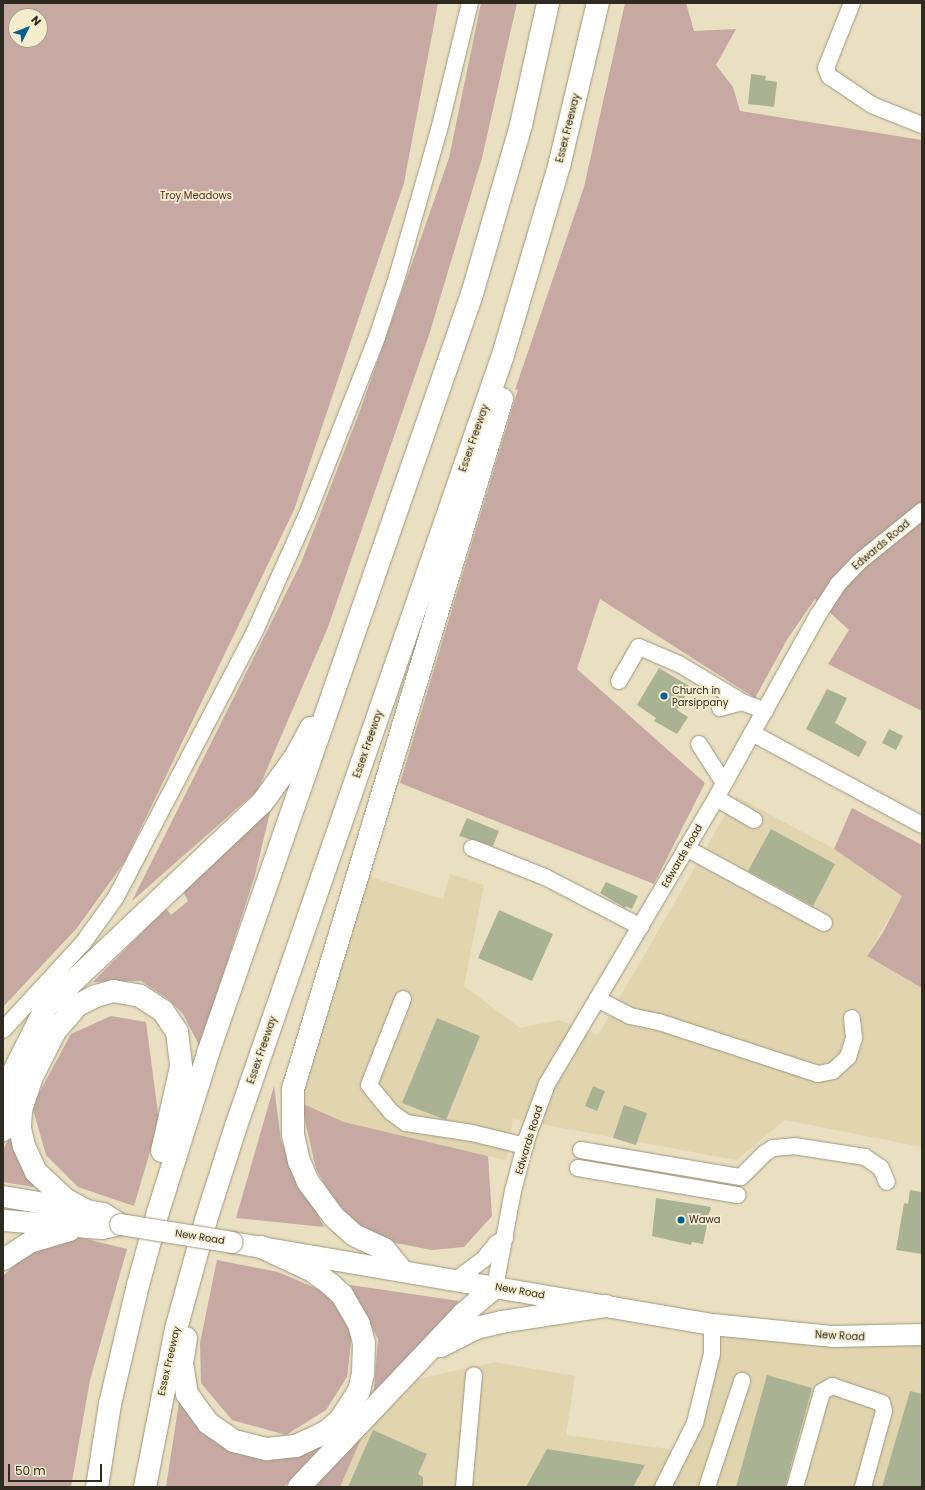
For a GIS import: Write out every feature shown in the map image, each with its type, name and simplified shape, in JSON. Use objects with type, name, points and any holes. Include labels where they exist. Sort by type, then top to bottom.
[{"type":"highway","points":[[97,1487],[110,1404],[138,1285],[208,1053],[345,663],[472,294],[521,125],[548,3]]},
{"type":"highway","name":"Essex Freeway","points":[[145,1487],[178,1320],[236,1126],[503,355],[560,162],[598,3]]},
{"type":"highway","points":[[401,1270],[384,1249],[354,1235],[334,1217],[308,1182],[299,1161],[293,1135],[294,1089],[298,1067],[415,693],[509,374],[503,355]]},
{"type":"highway","points":[[3,1093],[46,1007],[241,824],[275,786],[296,756],[345,663]]},
{"type":"highway","points":[[3,1130],[65,1017],[78,1005],[96,996],[113,991],[140,996],[152,1002],[172,1022],[180,1042],[181,1067],[169,1127],[131,1270],[138,1285]]},
{"type":"highway","points":[[31,1078],[21,1110],[20,1128],[27,1155],[36,1172],[48,1185],[85,1218]]},
{"type":"highway","points":[[178,1320],[186,1338],[182,1363],[188,1394],[197,1410],[219,1432],[252,1447],[282,1448],[310,1441],[340,1420],[359,1391],[363,1373],[364,1343],[359,1324],[342,1295],[330,1284],[313,1272],[261,1247]]},
{"type":"highway","points":[[299,1487],[462,1315],[495,1287]]},
{"type":"highway","points":[[410,1370],[448,1341],[476,1328],[527,1317],[606,1306]]},
{"type":"main road","name":"New Road","points":[[3,1196],[85,1218]]},
{"type":"main road","name":"New Road","points":[[3,1220],[85,1218],[103,1213],[120,1224],[401,1270],[712,1324],[833,1336],[922,1334]]},
{"type":"main road","points":[[3,1259],[29,1242],[85,1218]]},
{"type":"street","points":[[3,1030],[83,943],[116,897],[255,631],[307,515],[384,314],[439,130],[470,3]]},
{"type":"street","points":[[852,3],[826,68],[829,76],[872,105],[922,125]]},
{"type":"street","name":"Edwards Road","points":[[495,1287],[513,1191],[525,1146],[547,1084],[641,927],[716,798],[818,615],[838,584],[859,562],[922,511]]},
{"type":"street","points":[[619,681],[639,647],[679,664],[742,702],[765,711]]},
{"type":"street","points":[[720,708],[742,702]]},
{"type":"street","points":[[752,733],[922,825]]},
{"type":"street","points":[[698,744],[724,783]]},
{"type":"street","points":[[716,798],[754,820]]},
{"type":"street","points":[[472,848],[545,877],[641,927]]},
{"type":"street","points":[[686,848],[824,923]]},
{"type":"street","points":[[403,999],[369,1086],[382,1102],[406,1123],[472,1133],[525,1146]]},
{"type":"street","points":[[597,999],[630,1016],[659,1022],[818,1074],[833,1071],[848,1057],[854,1038],[852,1018]]},
{"type":"street","points":[[581,1150],[741,1177],[765,1153],[773,1148],[794,1146],[865,1158],[881,1168],[887,1182]]},
{"type":"street","points":[[578,1168],[738,1195]]},
{"type":"street","points":[[456,1280],[483,1260],[496,1244],[505,1238]]},
{"type":"street","points":[[663,1487],[695,1423],[712,1353],[712,1324]]},
{"type":"street","points":[[464,1487],[474,1375]]},
{"type":"street","points":[[706,1487],[742,1381]]},
{"type":"street","points":[[795,1487],[822,1392],[832,1386],[882,1403],[884,1411],[863,1487]]},
{"type":"shaded area","points":[[736,796],[834,849],[902,896],[867,956],[922,988],[922,1147],[785,1120],[736,1160],[513,1119],[506,1160],[344,1122],[301,1103],[367,876],[443,899],[450,874],[484,885],[464,986],[520,1028],[559,1020],[598,1035]]},
{"type":"shaded area","points":[[721,1326],[922,1332],[922,1487],[340,1487],[365,1430],[413,1380],[495,1362],[575,1376],[566,1435],[683,1451]]},
{"type":"green space","name":"Troy Meadows","points":[[3,3],[438,3],[404,183],[294,510],[125,861],[77,928],[3,1007]]},
{"type":"green space","points":[[481,3],[517,3],[482,158],[429,335],[328,627],[258,790],[132,901],[301,563],[361,408],[449,158]]},
{"type":"green space","points":[[625,3],[686,3],[694,31],[736,29],[716,65],[733,87],[740,111],[922,140],[922,711],[828,664],[849,630],[815,599],[788,638],[755,698],[600,599],[577,669],[705,783],[654,884],[400,783],[518,389],[515,390],[584,187]]},
{"type":"green space","points":[[272,804],[255,875],[200,1047],[183,1014],[168,999],[141,981],[93,982],[166,908],[171,915],[188,901],[183,891]]},
{"type":"green space","points":[[852,808],[922,845],[922,988],[867,956],[882,934],[902,896],[834,849]]},
{"type":"green space","points":[[111,1016],[146,1022],[159,1121],[134,1206],[78,1187],[46,1155],[32,1106],[71,1034]]},
{"type":"green space","points":[[274,1086],[281,1141],[324,1227],[236,1218]]},
{"type":"green space","points":[[301,1103],[344,1122],[488,1156],[492,1216],[464,1247],[432,1250],[380,1240],[339,1209],[316,1169]]},
{"type":"green space","points":[[14,1124],[39,1188],[3,1182],[3,1151]]},
{"type":"green space","points":[[78,1237],[127,1249],[90,1380],[71,1487],[3,1487],[3,1276],[33,1248]]},
{"type":"green space","points":[[217,1260],[278,1272],[327,1293],[352,1334],[347,1377],[326,1410],[286,1435],[232,1420],[201,1383],[200,1343]]},
{"type":"green space","points":[[350,1285],[459,1301],[373,1401],[378,1339]]},
{"type":"green space","points":[[180,1396],[270,1457],[321,1447],[284,1487],[166,1487]]},
{"type":"green space","points":[[365,1430],[340,1487],[314,1487]]},
{"type":"building","points":[[751,74],[766,76],[765,80],[777,82],[774,107],[748,104]]},
{"type":"building","name":"Church in Parsippany","points":[[659,668],[691,687],[677,710],[688,717],[677,734],[654,721],[656,718],[637,705]]},
{"type":"building","points":[[827,689],[847,698],[835,723],[867,742],[859,757],[806,729]]},
{"type":"building","points":[[889,729],[903,736],[896,750],[882,743]]},
{"type":"building","points":[[467,818],[499,831],[493,846],[459,836]]},
{"type":"building","points":[[771,829],[835,864],[813,906],[748,871]]},
{"type":"building","points":[[606,882],[638,896],[632,909],[626,906],[625,908],[600,893]]},
{"type":"building","points":[[499,910],[553,934],[532,981],[478,958]]},
{"type":"building","points":[[437,1018],[480,1036],[446,1120],[402,1103]]},
{"type":"building","points":[[593,1086],[605,1091],[597,1111],[585,1106]]},
{"type":"building","points":[[624,1105],[647,1113],[636,1145],[613,1138]]},
{"type":"building","points":[[910,1190],[922,1192],[922,1254],[896,1250],[904,1203],[908,1204]]},
{"type":"building","name":"Wawa","points":[[656,1198],[711,1207],[703,1244],[692,1242],[691,1245],[652,1236]]},
{"type":"building","points":[[767,1375],[812,1388],[785,1487],[736,1487]]},
{"type":"building","points":[[910,1391],[922,1394],[922,1487],[882,1487]]},
{"type":"building","points":[[373,1430],[427,1454],[418,1474],[423,1477],[423,1487],[348,1487]]},
{"type":"building","points":[[547,1449],[645,1465],[633,1487],[526,1487]]},
{"type":"place","name":"Church in Parsippany","points":[[664,696]]},
{"type":"place","name":"Wawa","points":[[681,1220]]}]
